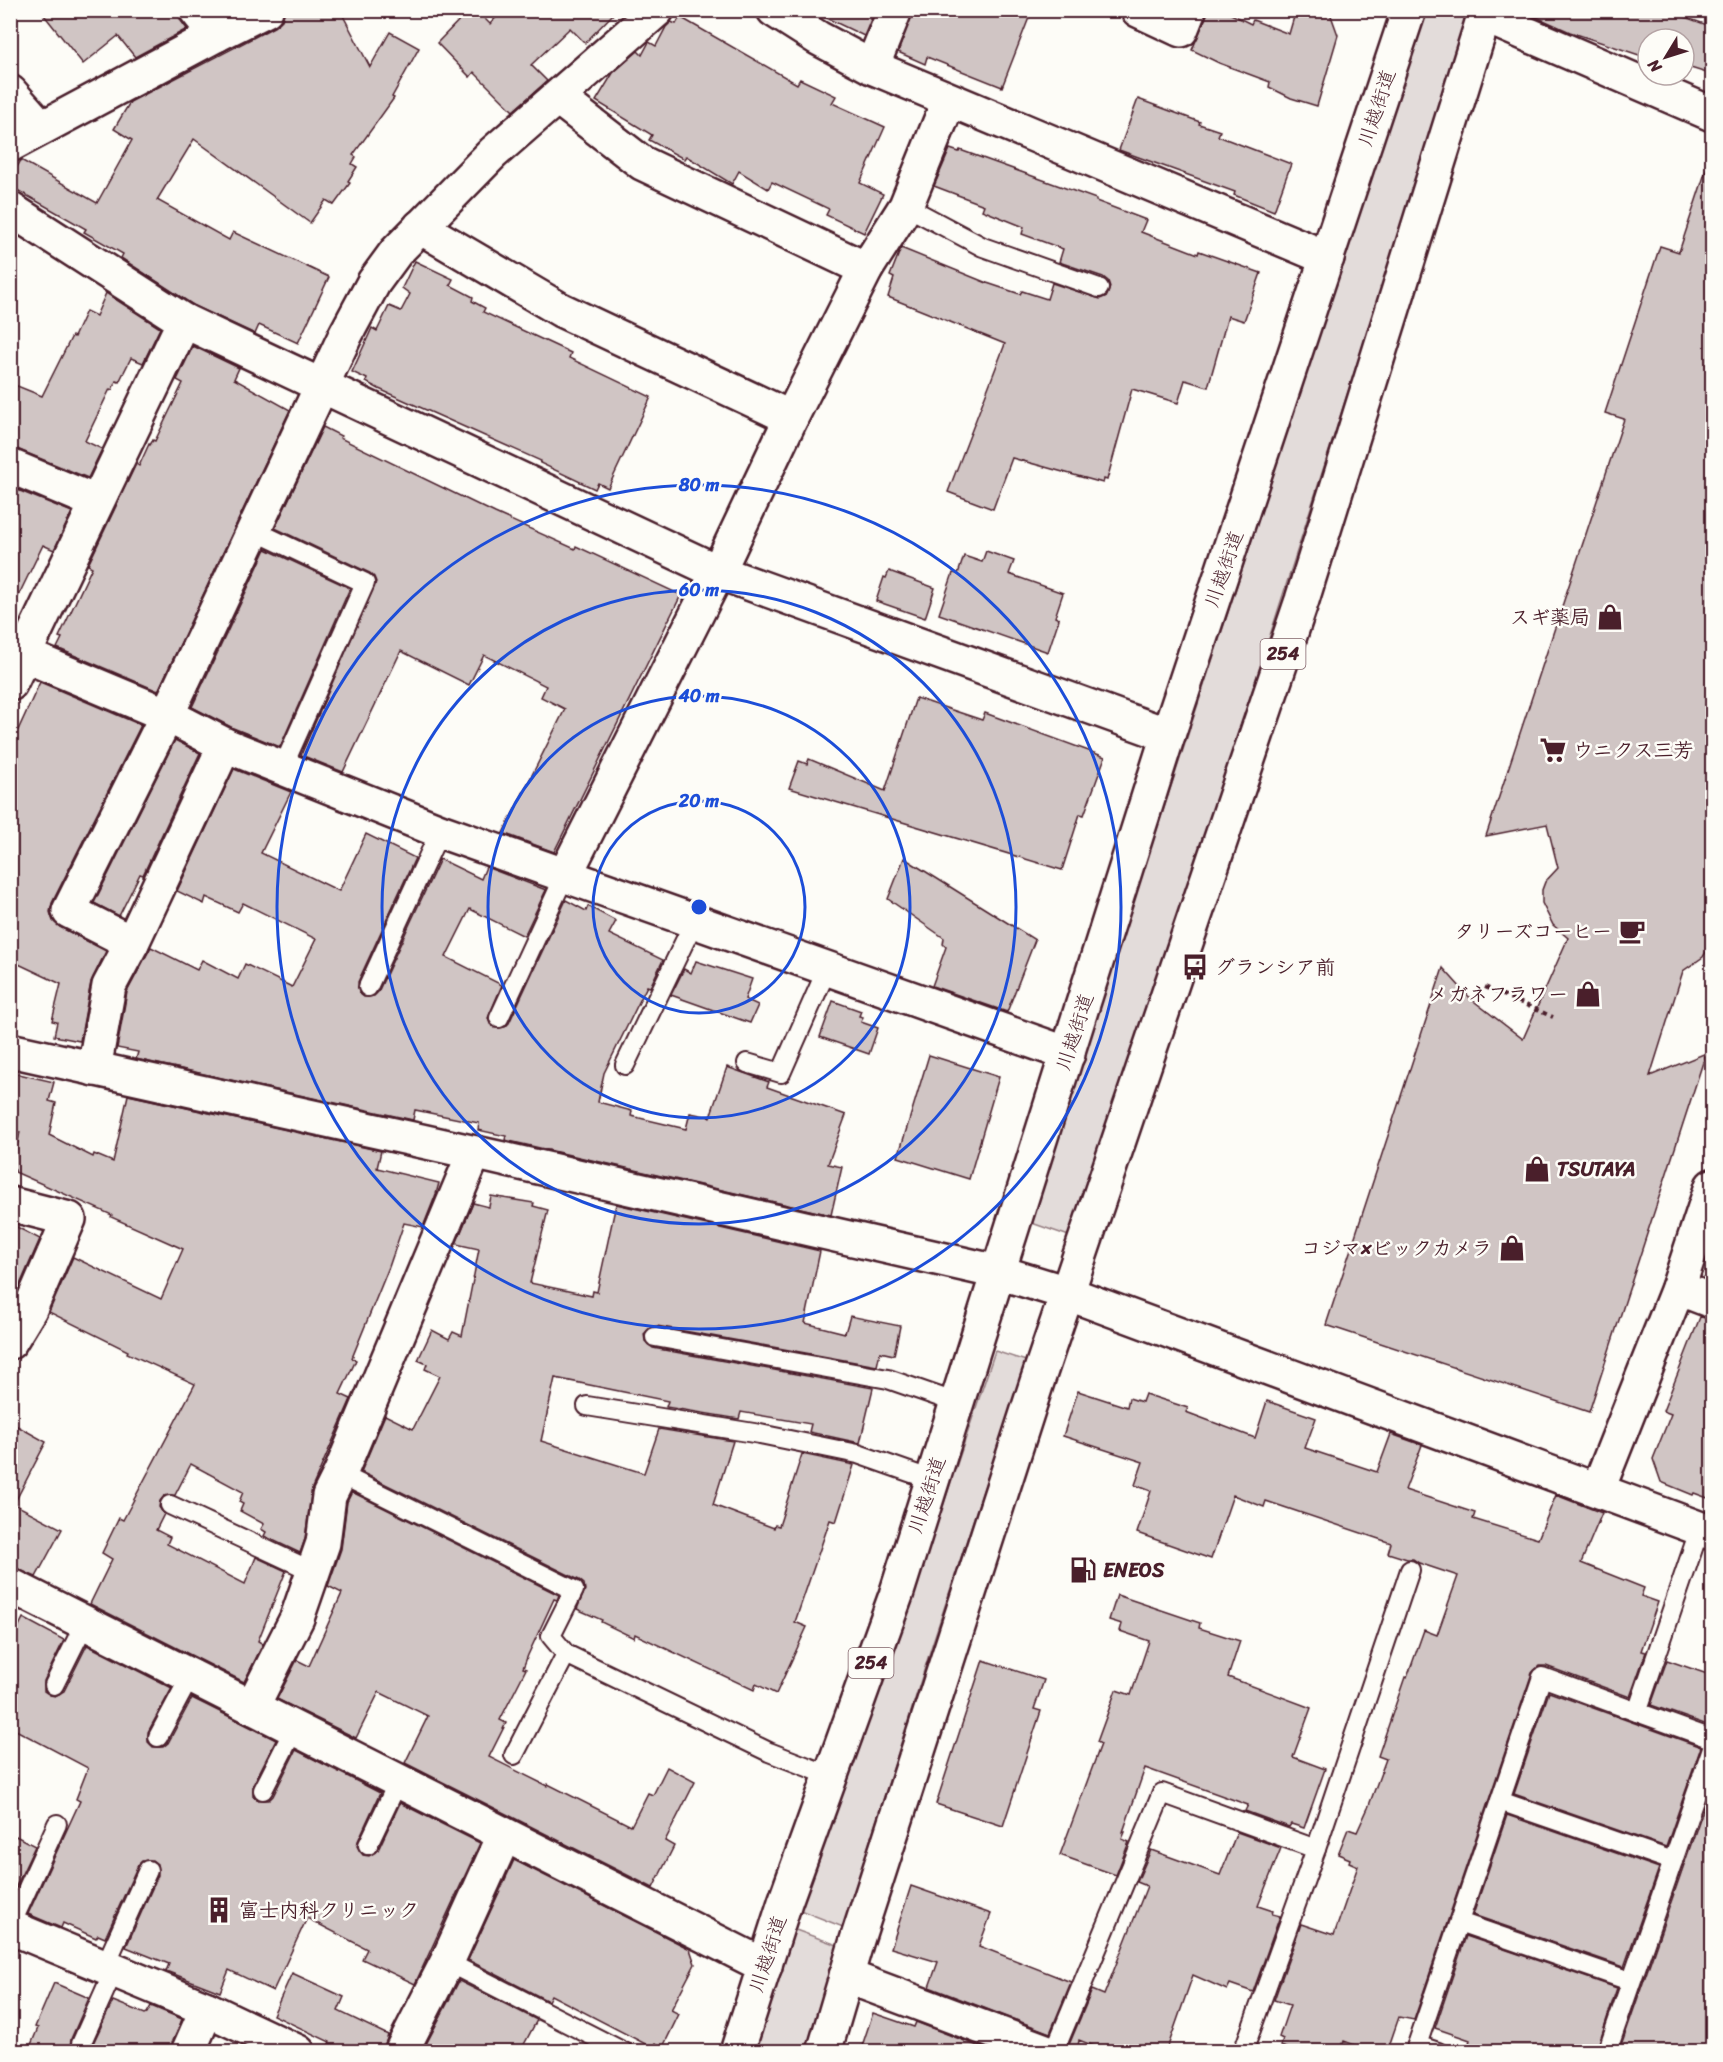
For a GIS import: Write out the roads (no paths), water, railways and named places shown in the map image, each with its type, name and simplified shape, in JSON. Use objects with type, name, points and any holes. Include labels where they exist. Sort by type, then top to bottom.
[{"type":"main road","points":[[10,145],[206,23],[266,10]]},
{"type":"main road","points":[[132,943],[69,911],[167,715],[252,530],[374,282],[396,252],[493,153],[657,10]]},
{"type":"main road","points":[[774,10],[872,68],[1327,258]]},
{"type":"main road","points":[[872,68],[895,10]]},
{"type":"main road","points":[[1138,10],[1181,30],[1189,10]]},
{"type":"main road","name":"川越街道","points":[[737,2052],[785,1902],[896,1595],[1168,735],[1408,11]]},
{"type":"main road","points":[[1486,13],[1713,114]]},
{"type":"main road","name":"254","points":[[824,2052],[846,1976],[1067,1293],[1302,600],[1486,13]]},
{"type":"main road","points":[[10,92],[41,127]]},
{"type":"main road","points":[[558,98],[642,163],[866,269]]},
{"type":"main road","points":[[565,875],[718,572],[791,418],[866,269],[906,206],[949,100]]},
{"type":"main road","points":[[10,209],[184,321],[718,572],[1168,735]]},
{"type":"main road","points":[[420,227],[561,310],[791,418]]},
{"type":"main road","points":[[184,321],[17,670],[167,715],[225,746],[440,831],[1068,1054]]},
{"type":"main road","points":[[10,466],[96,502]]},
{"type":"main road","points":[[94,1069],[109,986],[132,943],[225,746]]},
{"type":"main road","points":[[10,1050],[998,1272],[1067,1293],[1706,1530]]},
{"type":"main road","points":[[252,1707],[297,1618],[323,1544],[329,1496],[474,1153]]},
{"type":"main road","points":[[1598,1489],[1678,1288],[1713,1186]]},
{"type":"main road","points":[[10,1204],[69,1219],[30,1309],[10,1342]]},
{"type":"main road","points":[[1678,1288],[1713,1301]]},
{"type":"main road","points":[[10,1585],[25,1604],[85,1623],[765,1966]]},
{"type":"main road","points":[[400,2052],[447,1962],[504,1836]]},
{"type":"main road","points":[[10,1927],[207,2009],[298,2052]]},
{"type":"main road","points":[[846,1976],[1048,2052]]},
{"type":"main road","points":[[188,2052],[207,2009]]},
{"type":"lane","points":[[906,206],[983,247],[1099,288]]},
{"type":"lane","points":[[252,530],[365,583],[282,769]]},
{"type":"lane","points":[[368,987],[440,831]]},
{"type":"lane","points":[[499,1018],[565,875]]},
{"type":"lane","points":[[625,1065],[694,922]]},
{"type":"lane","points":[[747,1063],[781,1072],[827,969]]},
{"type":"lane","points":[[655,1337],[888,1379],[957,1403]]},
{"type":"lane","points":[[587,1406],[760,1434],[858,1454],[932,1479]]},
{"type":"lane","points":[[340,1474],[574,1590],[551,1636],[566,1654],[769,1752],[831,1776]]},
{"type":"lane","points":[[170,1505],[312,1571]]},
{"type":"lane","points":[[1637,1712],[1706,1530]]},
{"type":"lane","points":[[1243,2052],[1316,1849],[1410,1570]]},
{"type":"lane","points":[[54,1685],[85,1623]]},
{"type":"lane","points":[[514,1755],[566,1654]]},
{"type":"lane","points":[[158,1737],[190,1677]]},
{"type":"lane","points":[[1438,2052],[1416,2048],[1542,1677],[1713,1739]]},
{"type":"lane","points":[[263,1790],[294,1729]]},
{"type":"lane","points":[[1607,2052],[1713,1748]]},
{"type":"lane","points":[[368,1845],[398,1782]]},
{"type":"lane","points":[[1054,2052],[1162,1793],[1316,1849]]},
{"type":"lane","points":[[1500,1801],[1673,1861]]},
{"type":"lane","points":[[10,1927],[57,1824]]},
{"type":"lane","points":[[81,2044],[148,1870]]},
{"type":"lane","points":[[1459,1922],[1630,1981]]},
{"type":"lane","points":[[447,1962],[624,2052]]},
{"type":"place","name":"スギ薬局","points":[[1610,617]]},
{"type":"place","name":"ウニクス三芳","points":[[1553,750]]},
{"type":"place","name":"タリーズコーヒー","points":[[1632,931]]},
{"type":"place","name":"グランシア前","points":[[1195,967]]},
{"type":"place","name":"メガネフラワー","points":[[1588,994]]},
{"type":"place","name":"TSUTAYA","points":[[1537,1169]]},
{"type":"place","name":"コジマ×ビックカメラ","points":[[1512,1248]]},
{"type":"place","name":"ENEOS","points":[[1083,1570]]},
{"type":"place","name":"富士内科クリニック","points":[[219,1910]]}]
